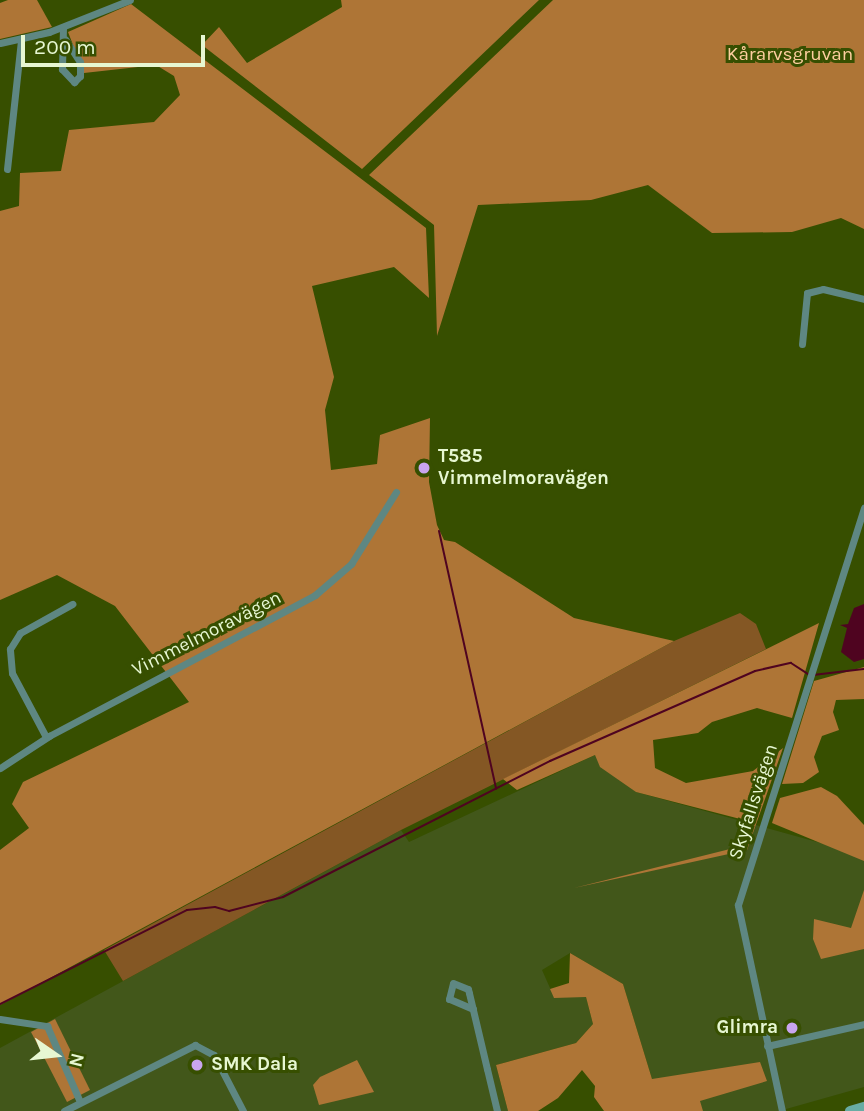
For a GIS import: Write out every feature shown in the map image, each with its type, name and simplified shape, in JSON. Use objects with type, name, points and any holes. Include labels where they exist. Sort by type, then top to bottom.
[{"type":"street","points":[[0,43],[62,27],[130,0]]},
{"type":"street","points":[[62,27],[65,39],[80,62],[80,76],[74,82],[62,69],[65,39]]},
{"type":"street","points":[[7,169],[20,40]]},
{"type":"street","points":[[802,344],[807,293],[823,289],[864,299]]},
{"type":"street","name":"Vimmelmoravägen","points":[[0,768],[47,737],[314,595],[351,564],[397,492]]},
{"type":"street","name":"Skyfallsvägen","points":[[782,1111],[738,905],[864,508]]},
{"type":"street","points":[[47,737],[12,673],[10,649],[20,633],[72,604]]},
{"type":"street","points":[[473,1009],[497,1111]]},
{"type":"street","points":[[0,1019],[47,1026],[80,1102]]},
{"type":"street","points":[[767,1046],[864,1024]]},
{"type":"street","points":[[64,1111],[195,1045],[212,1052],[243,1111]]},
{"type":"street","points":[[850,1111],[864,1107]]},
{"type":"shaded area","points":[[864,604],[864,659],[854,662],[841,652],[847,628],[840,625],[848,624],[854,608]]},
{"type":"shaded area","points":[[740,613],[756,624],[766,649],[401,830],[123,981],[104,950],[674,641]]},
{"type":"shaded area","points":[[595,755],[636,792],[864,855],[864,1087],[779,1111],[696,1111],[652,1079],[623,984],[570,953],[542,970],[554,997],[586,997],[593,1024],[576,1043],[496,1065],[508,1111],[0,1111],[0,1048],[401,830],[409,842]]},
{"type":"green space","points":[[8,0],[37,0],[52,27],[0,39],[0,3]]},
{"type":"green space","points":[[341,0],[539,0],[362,169],[202,45],[219,27],[247,63],[342,7]]},
{"type":"green space","name":"Kårarvsgruvan","points":[[553,0],[864,0],[864,229],[841,218],[792,232],[712,233],[648,185],[591,200],[478,205],[437,336],[434,225],[369,175]]},
{"type":"green space","points":[[131,4],[426,228],[429,298],[394,267],[312,286],[334,377],[325,410],[331,470],[377,464],[380,435],[430,418],[429,482],[437,525],[444,540],[455,542],[574,618],[674,641],[0,1005],[0,850],[29,828],[12,804],[23,782],[189,702],[115,606],[57,575],[0,600],[0,211],[19,206],[20,173],[61,171],[69,130],[154,122],[180,95],[174,76],[156,65],[84,73],[68,32]]},
{"type":"green space","points":[[819,623],[792,718],[757,708],[712,722],[698,733],[653,740],[655,768],[686,783],[753,771],[783,748],[747,850],[574,888],[742,846],[748,821],[636,792],[600,767],[595,755],[517,790],[503,779]]},
{"type":"green space","points":[[864,667],[864,699],[836,700],[833,712],[839,730],[822,736],[814,757],[819,772],[803,783],[782,784],[814,681]]},
{"type":"green space","points":[[821,787],[837,796],[864,825],[864,861],[772,823],[780,798]]},
{"type":"green space","points":[[864,890],[864,949],[821,959],[813,939],[814,919],[851,928]]},
{"type":"green space","points":[[570,953],[623,984],[652,1079],[760,1062],[767,1081],[700,1101],[703,1111],[604,1111],[594,1097],[595,1086],[582,1070],[558,1098],[538,1111],[508,1111],[496,1065],[576,1043],[593,1024],[586,997],[554,998],[550,989],[569,983]]},
{"type":"green space","points":[[55,1019],[90,1090],[67,1102],[31,1032]]},
{"type":"green space","points":[[357,1060],[374,1092],[319,1105],[313,1085],[320,1077]]},
{"type":"waterway","points":[[439,531],[496,789]]},
{"type":"waterway","points":[[0,1004],[187,910],[215,907],[229,911],[283,897],[550,761],[755,671],[791,663],[808,674]]},
{"type":"waterway","points":[[813,675],[864,669]]},
{"type":"place","name":"T585 Vimmelmoravägen","points":[[424,468]]},
{"type":"place","name":"Glimra","points":[[792,1028]]},
{"type":"place","name":"SMK Dala","points":[[197,1065]]}]
